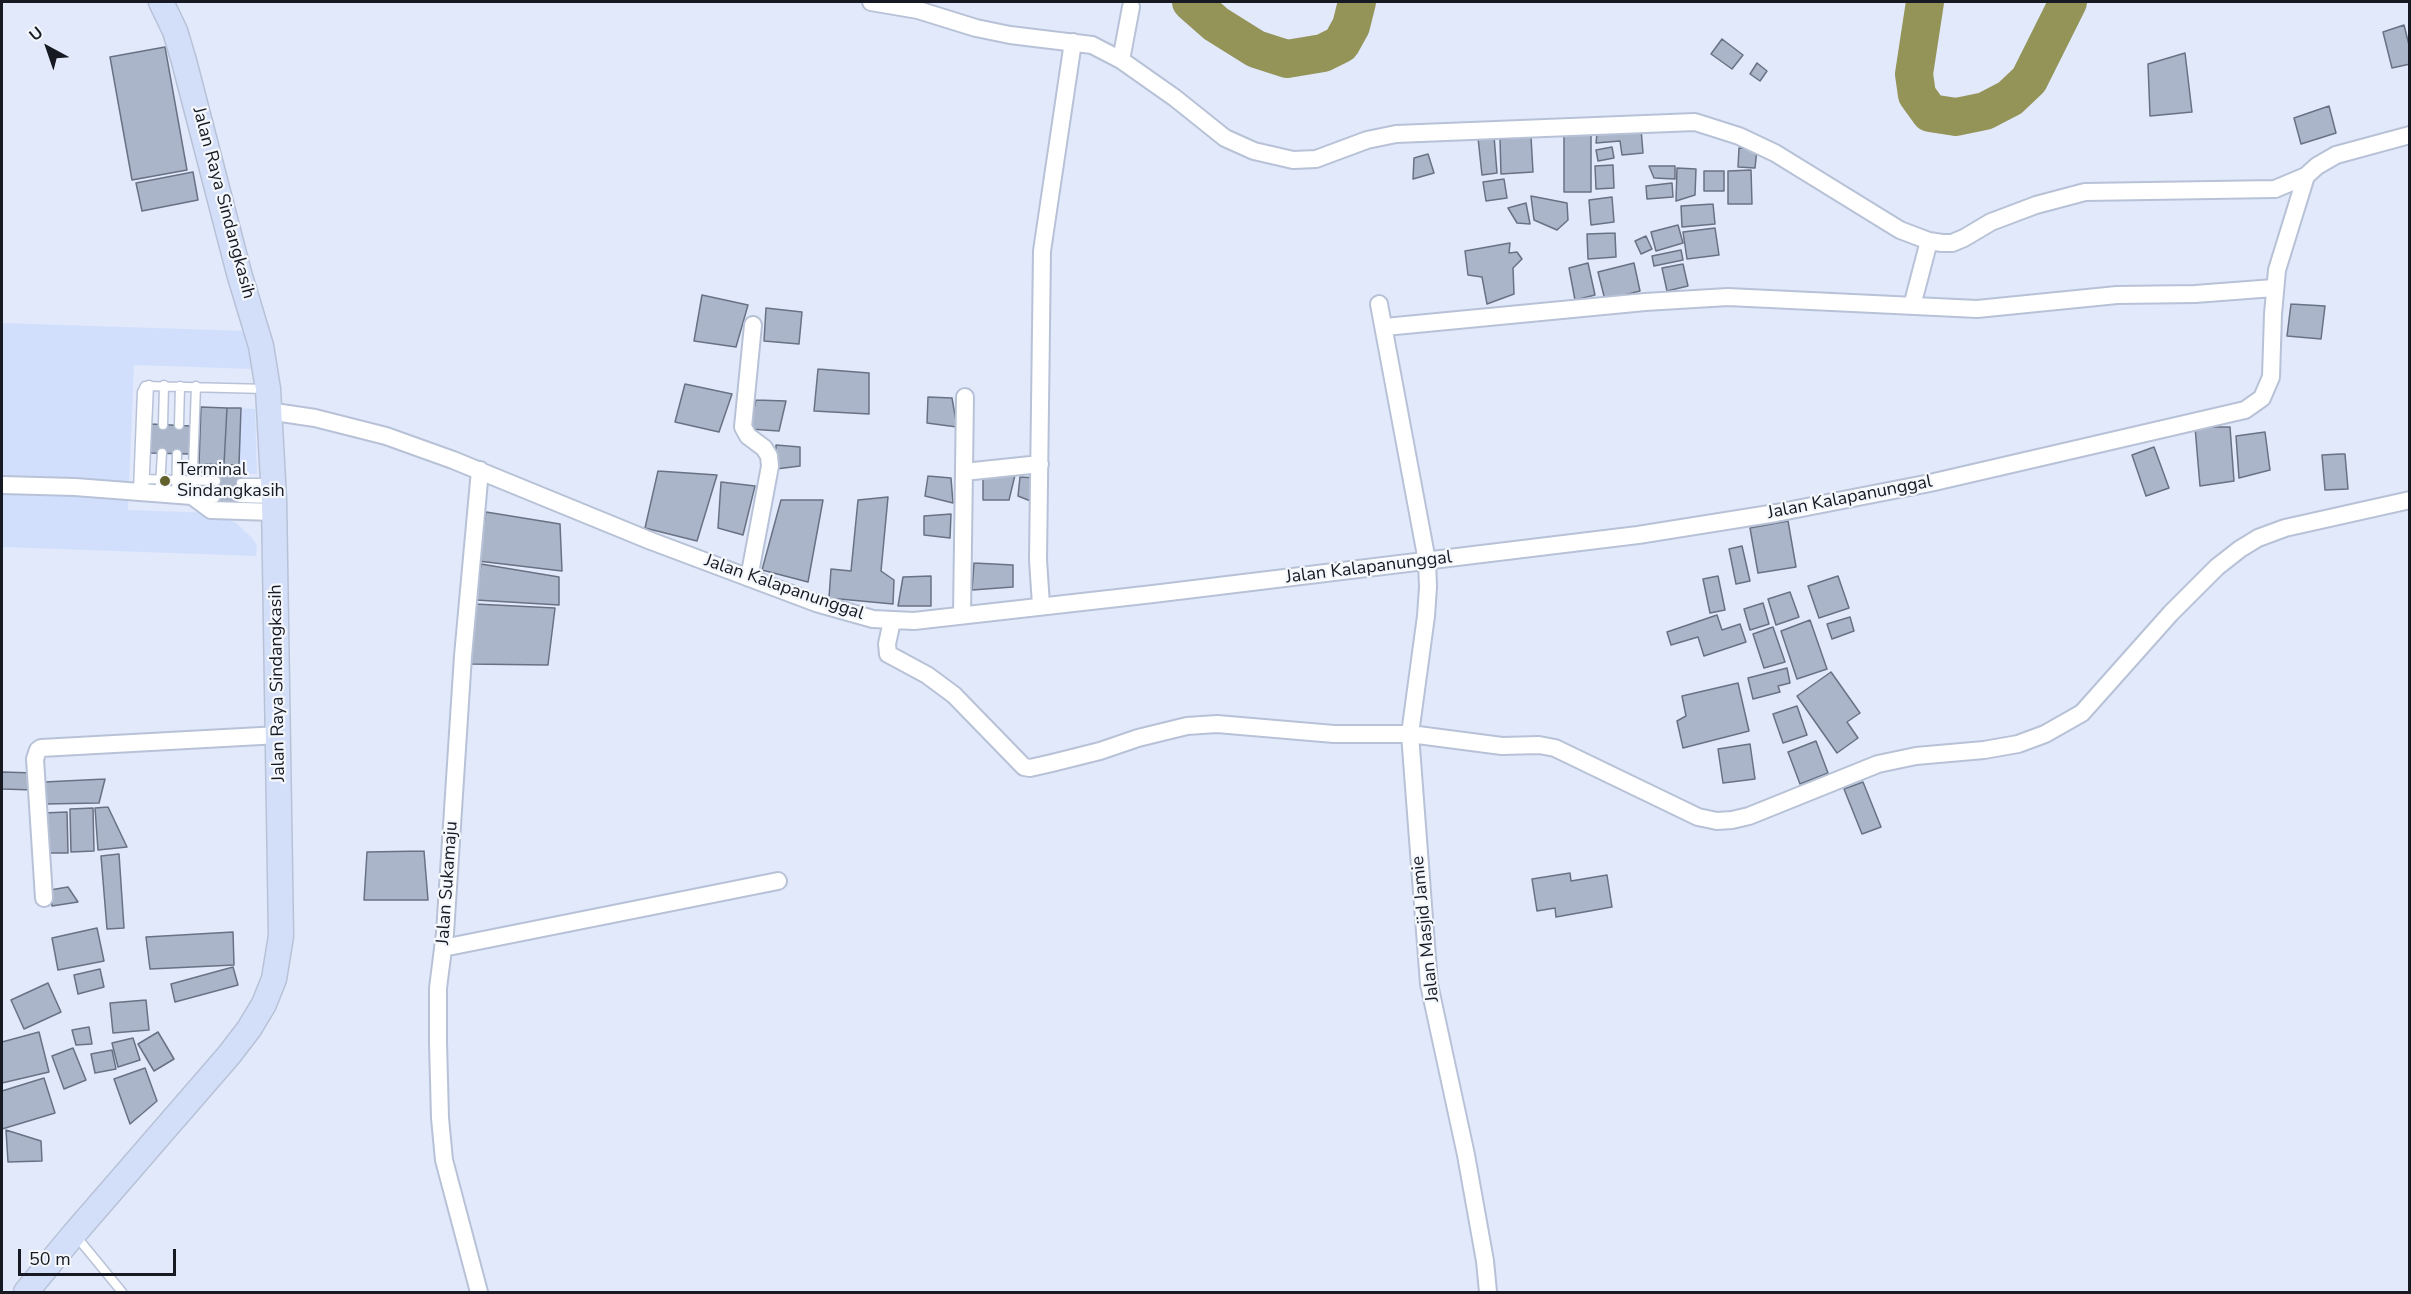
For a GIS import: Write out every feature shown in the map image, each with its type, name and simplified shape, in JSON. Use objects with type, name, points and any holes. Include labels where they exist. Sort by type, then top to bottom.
[{"type":"main road","name":"Jalan Raya Sindangkasih","points":[[26,1293],[229,1055],[264,1004],[274,979],[281,936],[274,498],[268,400],[256,327],[239,273],[176,31],[161,2]]},
{"type":"street","points":[[871,2],[918,10],[976,28],[1010,35],[1092,45],[1121,60],[1234,143],[1254,151],[1302,161],[1335,154],[1367,140],[1396,134],[1695,122],[1739,136],[1775,153],[1928,246],[1952,243],[1999,219],[2036,205],[2085,192],[2258,190],[2303,184],[2317,166],[2336,155],[2409,135]]},
{"type":"street","points":[[1121,60],[1131,7]]},
{"type":"street","points":[[1041,605],[1038,560],[1041,251],[1073,42]]},
{"type":"street","name":"Jalan Kalapanunggal","points":[[268,400],[315,418],[386,436],[480,470],[651,542],[816,603],[854,614],[892,621],[914,621],[1638,535],[1865,497],[2245,410],[2262,398],[2271,377],[2274,288],[2277,270],[2303,184]]},
{"type":"street","points":[[1912,306],[1928,246]]},
{"type":"street","points":[[1385,327],[1634,303],[1728,297],[1977,309],[2108,296],[2195,294],[2274,288]]},
{"type":"street","name":"Jalan Masjid Jamie","points":[[1379,304],[1427,561],[1426,616],[1410,734],[1429,984],[1466,1155],[1485,1261],[1488,1293]]},
{"type":"street","points":[[749,578],[770,466],[769,456],[764,448],[748,436],[743,427],[753,325]]},
{"type":"street","points":[[962,615],[964,397]]},
{"type":"street","points":[[964,472],[1040,464]]},
{"type":"street","name":"Jalan Sukamaju","points":[[479,1293],[444,1160],[440,1118],[438,988],[443,948],[463,656],[480,470]]},
{"type":"street","points":[[2,485],[162,487],[211,510],[274,498]]},
{"type":"street","points":[[892,621],[887,647],[888,654],[927,675],[954,696],[1018,762],[1030,768],[1187,726],[1217,724],[1334,734],[1410,734],[1502,746],[1539,745],[1555,748],[1698,817],[1717,821],[1732,820],[1749,816],[1878,764],[1916,756],[1984,750],[2018,744],[2045,734],[2082,713],[2171,613],[2217,567],[2240,549],[2258,538],[2285,528],[2409,500]]},
{"type":"street","points":[[44,898],[35,759],[38,750],[41,748],[279,735]]},
{"type":"street","points":[[443,948],[778,881]]},
{"type":"lane","points":[[163,425],[164,385]]},
{"type":"lane","points":[[162,487],[142,392],[145,386],[196,386],[268,400]]},
{"type":"lane","points":[[178,425],[180,386]]},
{"type":"lane","points":[[162,487],[196,386]]},
{"type":"lane","points":[[162,453],[162,487]]},
{"type":"lane","points":[[162,487],[177,453]]},
{"type":"lane","points":[[162,487],[216,482]]},
{"type":"lane","points":[[241,483],[274,498]]},
{"type":"lane","points":[[162,487],[215,498]]},
{"type":"lane","points":[[240,498],[274,498]]},
{"type":"lane","points":[[74,1234],[123,1293]]},
{"type":"shaded area","points":[[2,323],[246,331],[254,369],[134,365],[128,510],[215,513],[236,523],[253,539],[257,546],[256,556],[2,547]]},
{"type":"shaded area","points":[[201,407],[255,409],[257,474],[199,472]]},
{"type":"building","points":[[2404,25],[2410,49],[2410,64],[2392,68],[2383,32]]},
{"type":"building","points":[[1722,39],[1743,55],[1732,69],[1711,54]]},
{"type":"building","points":[[165,47],[187,170],[132,180],[110,57]]},
{"type":"building","points":[[2185,53],[2192,112],[2150,116],[2148,64]]},
{"type":"building","points":[[1757,63],[1767,71],[1760,81],[1750,74]]},
{"type":"building","points":[[2329,106],[2336,133],[2301,144],[2294,118]]},
{"type":"building","points":[[1641,129],[1643,153],[1622,155],[1620,141],[1596,143],[1597,133]]},
{"type":"building","points":[[1564,133],[1591,133],[1591,192],[1564,192]]},
{"type":"building","points":[[1494,136],[1497,173],[1482,175],[1478,138]]},
{"type":"building","points":[[1531,137],[1533,172],[1501,174],[1500,139]]},
{"type":"building","points":[[1612,147],[1614,158],[1598,161],[1596,150]]},
{"type":"building","points":[[1739,148],[1757,149],[1755,168],[1738,167]]},
{"type":"building","points":[[1428,154],[1434,173],[1413,179],[1414,158]]},
{"type":"building","points":[[1613,165],[1614,188],[1596,189],[1595,166]]},
{"type":"building","points":[[1649,166],[1675,166],[1675,179],[1654,178]]},
{"type":"building","points":[[1677,168],[1696,169],[1695,195],[1676,201]]},
{"type":"building","points":[[1751,170],[1752,204],[1728,204],[1728,171]]},
{"type":"building","points":[[1704,171],[1724,171],[1724,191],[1704,191]]},
{"type":"building","points":[[193,172],[198,200],[142,211],[136,183]]},
{"type":"building","points":[[1504,179],[1507,198],[1486,201],[1483,182]]},
{"type":"building","points":[[1672,183],[1673,197],[1647,199],[1646,186]]},
{"type":"building","points":[[1531,196],[1567,203],[1568,220],[1557,230],[1534,220]]},
{"type":"building","points":[[1612,197],[1614,222],[1591,225],[1589,200]]},
{"type":"building","points":[[1526,203],[1530,224],[1517,223],[1508,208]]},
{"type":"building","points":[[1713,204],[1715,224],[1682,227],[1681,206]]},
{"type":"building","points":[[1678,225],[1683,243],[1656,251],[1651,232]]},
{"type":"building","points":[[1715,228],[1719,255],[1687,259],[1683,232]]},
{"type":"building","points":[[1615,233],[1616,257],[1588,259],[1587,234]]},
{"type":"building","points":[[1646,236],[1652,249],[1641,254],[1635,241]]},
{"type":"building","points":[[1510,243],[1509,253],[1517,252],[1522,259],[1513,268],[1514,294],[1487,304],[1482,277],[1468,275],[1465,251]]},
{"type":"building","points":[[1681,250],[1683,260],[1654,266],[1652,256]]},
{"type":"building","points":[[1588,263],[1595,295],[1575,300],[1569,268]]},
{"type":"building","points":[[1634,263],[1640,291],[1605,300],[1598,272]]},
{"type":"building","points":[[1683,264],[1688,286],[1667,291],[1662,268]]},
{"type":"building","points":[[702,295],[748,305],[736,347],[694,341]]},
{"type":"building","points":[[2291,304],[2325,306],[2321,339],[2287,336]]},
{"type":"building","points":[[766,308],[802,312],[799,344],[764,341]]},
{"type":"building","points":[[818,369],[869,373],[869,414],[814,411]]},
{"type":"building","points":[[685,384],[732,394],[719,432],[675,422]]},
{"type":"building","points":[[928,397],[952,398],[957,427],[927,423]]},
{"type":"building","points":[[756,400],[786,401],[779,431],[749,429]]},
{"type":"building","points":[[201,407],[227,408],[224,465],[199,464]]},
{"type":"building","points":[[227,408],[241,408],[239,465],[224,465]]},
{"type":"building","points":[[150,424],[191,426],[190,454],[149,453]]},
{"type":"building","points":[[2195,427],[2230,427],[2234,481],[2200,486]]},
{"type":"building","points":[[2265,432],[2270,470],[2239,478],[2236,436]]},
{"type":"building","points":[[776,445],[800,447],[800,466],[776,469]]},
{"type":"building","points":[[2154,447],[2169,488],[2146,496],[2132,455]]},
{"type":"building","points":[[2345,454],[2348,489],[2325,490],[2322,455]]},
{"type":"building","points":[[199,464],[239,465],[238,473],[199,472]]},
{"type":"building","points":[[658,471],[717,475],[697,541],[645,528]]},
{"type":"building","points":[[216,472],[241,473],[240,508],[215,507]]},
{"type":"building","points":[[1015,475],[1009,500],[983,500],[983,477]]},
{"type":"building","points":[[928,476],[951,478],[953,503],[925,496]]},
{"type":"building","points":[[1020,477],[1037,478],[1033,502],[1018,496]]},
{"type":"building","points":[[721,482],[755,486],[743,535],[718,528]]},
{"type":"building","points":[[888,497],[881,571],[894,580],[893,604],[829,598],[831,569],[851,571],[858,500]]},
{"type":"building","points":[[781,500],[823,500],[808,582],[762,570]]},
{"type":"building","points":[[486,512],[560,524],[562,571],[478,561]]},
{"type":"building","points":[[951,514],[950,538],[924,535],[924,516]]},
{"type":"building","points":[[1788,521],[1796,567],[1758,573],[1750,528]]},
{"type":"building","points":[[1742,546],[1750,581],[1736,584],[1729,549]]},
{"type":"building","points":[[974,563],[1013,565],[1013,587],[972,590]]},
{"type":"building","points":[[481,564],[559,577],[559,605],[476,600]]},
{"type":"building","points":[[931,576],[931,606],[898,606],[903,577]]},
{"type":"building","points":[[1718,576],[1725,610],[1710,613],[1703,579]]},
{"type":"building","points":[[1838,576],[1849,608],[1819,618],[1808,586]]},
{"type":"building","points":[[1790,592],[1799,617],[1776,625],[1768,599]]},
{"type":"building","points":[[1763,603],[1769,624],[1750,630],[1744,609]]},
{"type":"building","points":[[475,604],[555,608],[548,665],[468,664]]},
{"type":"building","points":[[1717,615],[1722,630],[1740,624],[1746,642],[1704,656],[1698,637],[1671,645],[1667,632]]},
{"type":"building","points":[[1850,617],[1854,631],[1832,639],[1827,624]]},
{"type":"building","points":[[1810,620],[1827,669],[1797,679],[1781,631]]},
{"type":"building","points":[[1773,627],[1785,662],[1764,668],[1753,634]]},
{"type":"building","points":[[1787,668],[1790,683],[1778,686],[1780,692],[1753,699],[1748,678]]},
{"type":"building","points":[[1831,672],[1860,713],[1847,722],[1858,738],[1837,753],[1797,696]]},
{"type":"building","points":[[1738,683],[1749,731],[1683,748],[1677,721],[1686,716],[1682,696]]},
{"type":"building","points":[[1797,706],[1807,735],[1783,743],[1773,714]]},
{"type":"building","points":[[1816,741],[1828,773],[1800,784],[1788,752]]},
{"type":"building","points":[[1750,744],[1755,779],[1723,783],[1718,749]]},
{"type":"building","points":[[2,772],[35,773],[34,790],[2,789]]},
{"type":"building","points":[[105,779],[99,803],[45,804],[44,782]]},
{"type":"building","points":[[1863,782],[1881,827],[1862,834],[1844,789]]},
{"type":"building","points":[[108,807],[127,847],[98,850],[95,808]]},
{"type":"building","points":[[93,808],[94,851],[71,852],[70,809]]},
{"type":"building","points":[[67,812],[68,853],[44,853],[43,813]]},
{"type":"building","points":[[424,851],[428,900],[364,900],[367,852]]},
{"type":"building","points":[[119,854],[124,928],[107,929],[101,856]]},
{"type":"building","points":[[1570,873],[1571,881],[1607,875],[1612,907],[1556,917],[1555,908],[1537,911],[1532,879]]},
{"type":"building","points":[[68,887],[78,902],[52,906],[50,890]]},
{"type":"building","points":[[97,928],[104,961],[58,970],[52,938]]},
{"type":"building","points":[[233,932],[234,965],[150,969],[146,937]]},
{"type":"building","points":[[233,967],[238,985],[175,1002],[171,984]]},
{"type":"building","points":[[100,969],[104,987],[78,994],[74,975]]},
{"type":"building","points":[[48,983],[61,1012],[24,1029],[11,1000]]},
{"type":"building","points":[[146,1000],[149,1030],[113,1033],[110,1003]]},
{"type":"building","points":[[89,1027],[92,1044],[76,1045],[72,1030]]},
{"type":"building","points":[[39,1032],[49,1072],[2,1083],[2,1042]]},
{"type":"building","points":[[158,1032],[174,1059],[154,1071],[138,1044]]},
{"type":"building","points":[[133,1038],[140,1060],[118,1067],[112,1043]]},
{"type":"building","points":[[73,1048],[86,1080],[64,1089],[52,1056]]},
{"type":"building","points":[[112,1050],[116,1069],[95,1073],[91,1054]]},
{"type":"building","points":[[145,1068],[157,1101],[130,1124],[114,1079]]},
{"type":"building","points":[[44,1078],[55,1113],[2,1129],[2,1091]]},
{"type":"building","points":[[6,1130],[41,1141],[42,1161],[8,1162]]},
{"type":"waterway","points":[[1191,2],[1216,24],[1256,49],[1287,59],[1323,53],[1341,44],[1351,26],[1357,2]]},
{"type":"waterway","points":[[1925,2],[1914,74],[1917,95],[1930,113],[1956,117],[1985,111],[2010,98],[2029,80],[2068,2]]},
{"type":"place","name":"Terminal Sindangkasih","points":[[165,481]]}]
